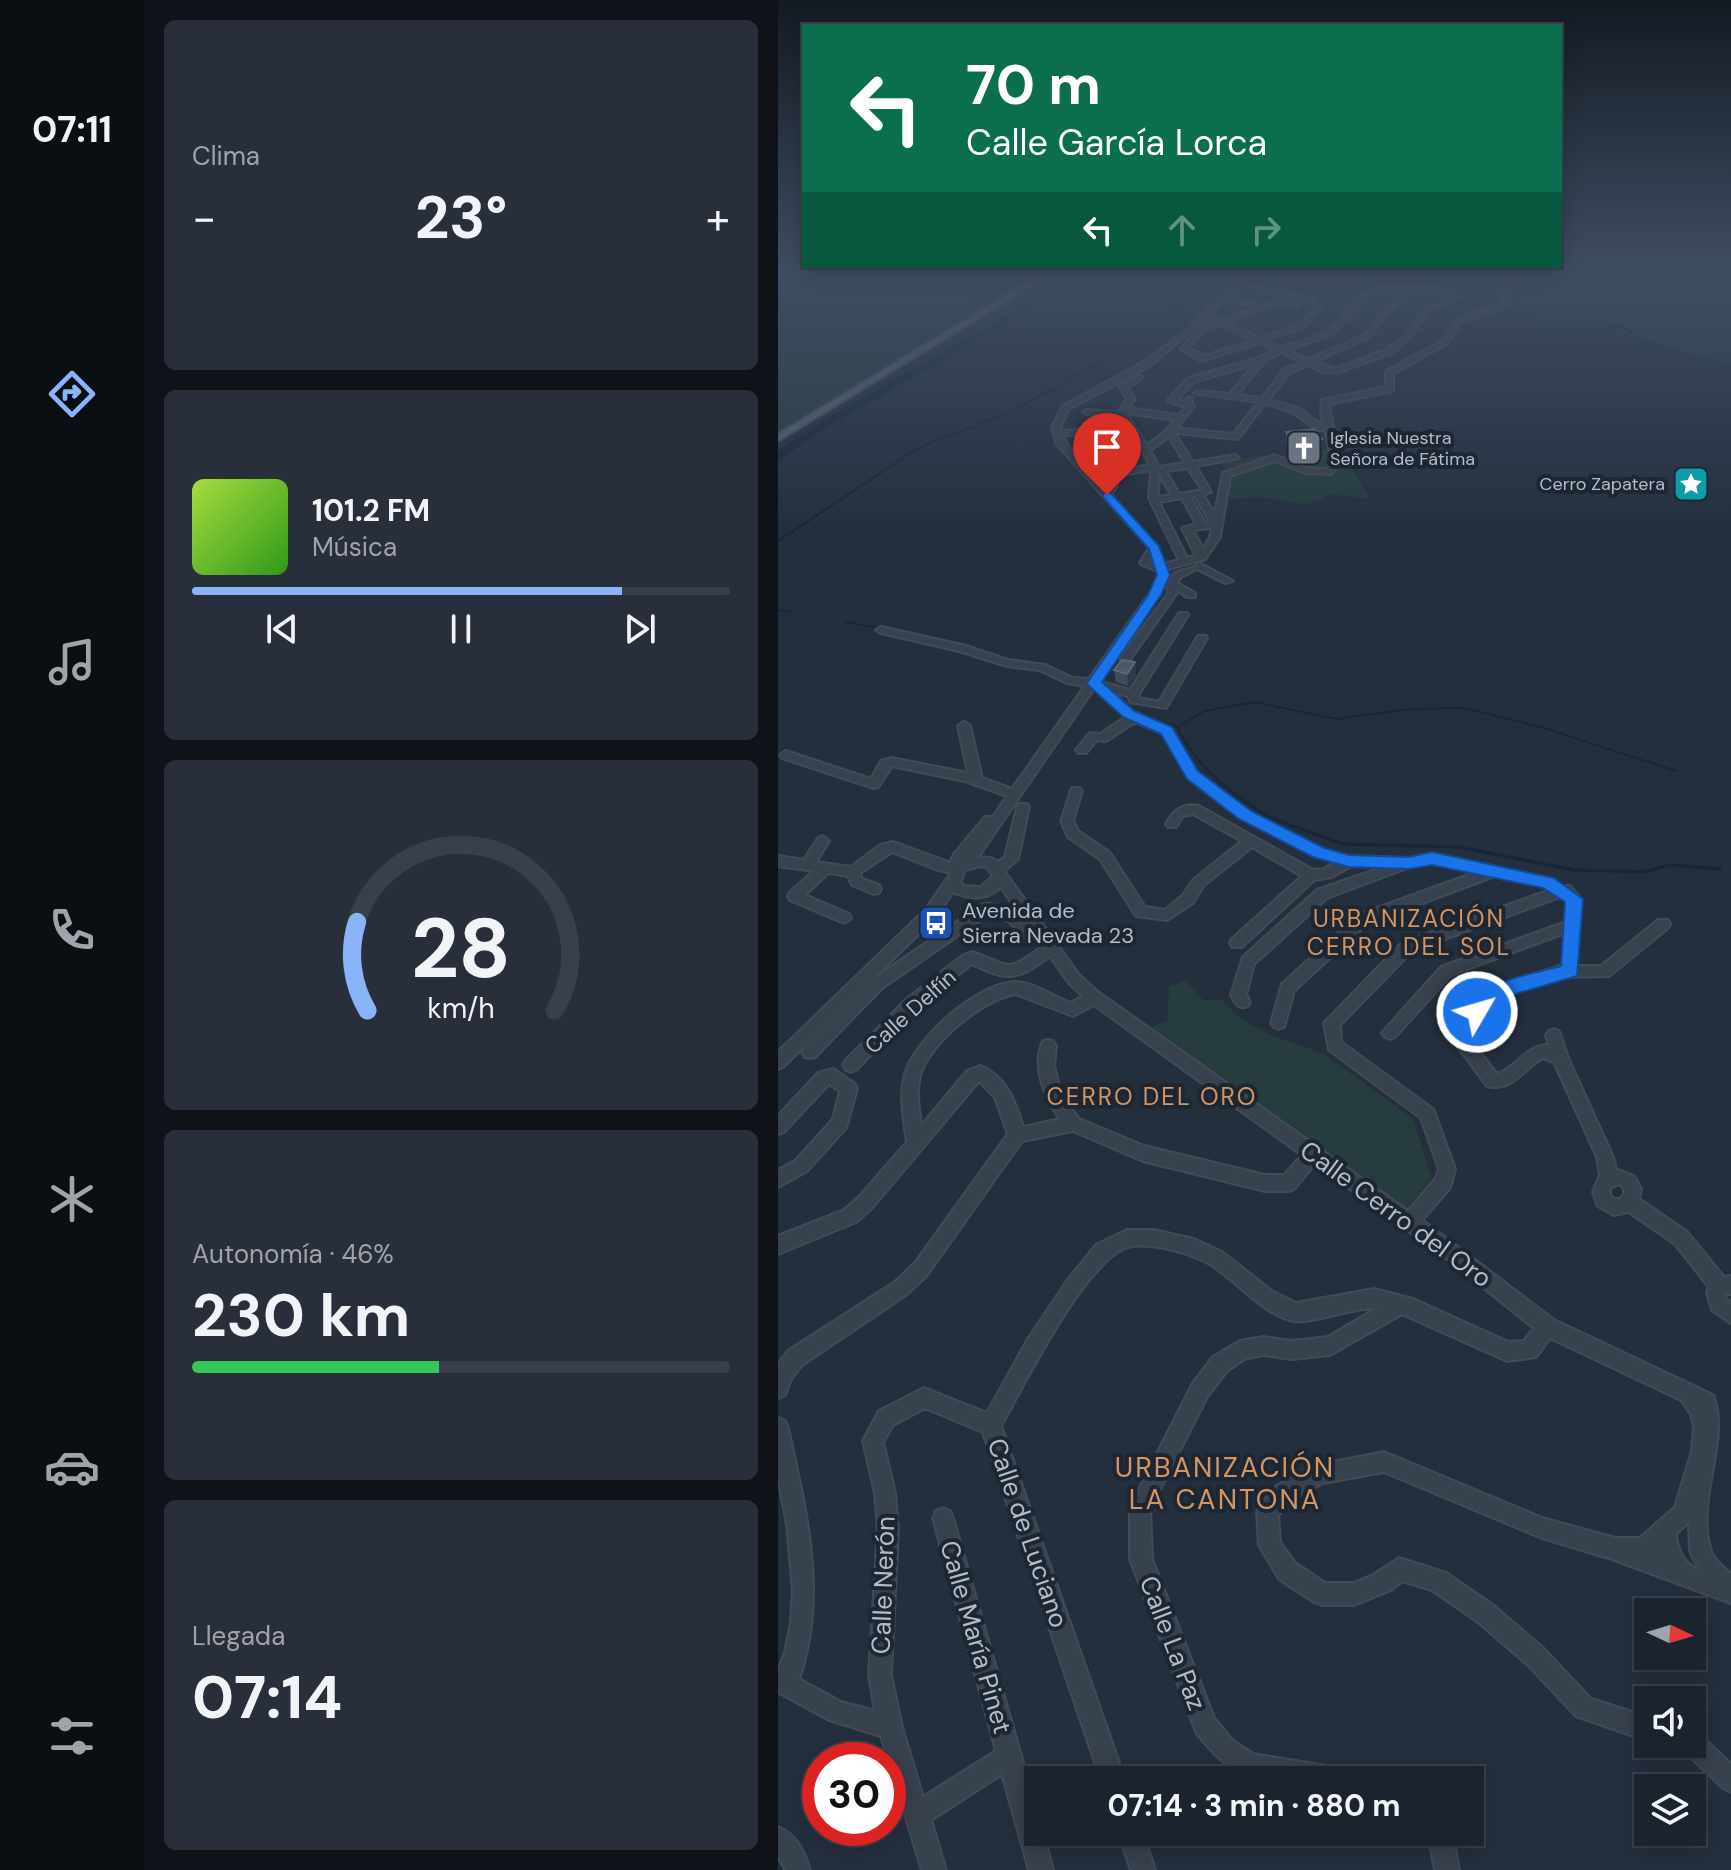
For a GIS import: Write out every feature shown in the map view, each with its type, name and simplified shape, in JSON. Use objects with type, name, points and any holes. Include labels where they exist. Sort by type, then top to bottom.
[{"type":"main road","points":[[778,438],[912,356]]},
{"type":"street","points":[[1144,365],[1154,356]]},
{"type":"street","points":[[1155,356],[1066,408],[1058,420],[1057,434],[1068,452],[1154,548],[1145,563],[1152,568],[1163,569],[1200,562]]},
{"type":"street","points":[[1187,404],[1171,401],[1191,380],[1268,356]]},
{"type":"street","points":[[1298,356],[1336,371],[1377,356]]},
{"type":"street","points":[[1172,430],[1233,438],[1287,371],[1319,356]]},
{"type":"street","points":[[1226,475],[1275,458],[1305,470],[1328,472],[1336,464],[1331,428],[1324,414],[1325,402],[1390,389],[1389,373],[1420,356]]},
{"type":"street","points":[[1261,360],[1287,371]]},
{"type":"street","points":[[1231,397],[1261,360]]},
{"type":"street","points":[[1122,412],[1131,396],[1123,387],[1150,369],[1144,365]]},
{"type":"street","points":[[1187,404],[1215,376],[1212,372]]},
{"type":"street","points":[[1198,393],[1286,406],[1313,419],[1321,428],[1331,428]]},
{"type":"street","points":[[1097,402],[1085,414],[1122,412],[1181,418]]},
{"type":"street","points":[[1146,449],[1172,430],[1190,407],[1187,404]]},
{"type":"street","points":[[1122,412],[1157,468],[1202,526]]},
{"type":"street","points":[[1172,430],[1217,524]]},
{"type":"street","points":[[1057,434],[1090,431],[1110,474],[1113,486],[1107,495]]},
{"type":"street","points":[[1146,449],[1179,446]]},
{"type":"street","points":[[1110,474],[1235,458]]},
{"type":"street","points":[[1213,461],[1226,475]]},
{"type":"street","points":[[1157,468],[1154,500],[1185,563]]},
{"type":"street","points":[[1099,685],[1124,660],[1173,594],[1172,584],[1177,575],[1213,553],[1211,544],[1226,475]]},
{"type":"street","points":[[1154,500],[1202,493]]},
{"type":"street","points":[[1217,524],[1187,528],[1200,562],[1228,581]]},
{"type":"street","points":[[778,1062],[931,913],[1000,815],[1099,685],[1162,583],[1163,569]]},
{"type":"street","points":[[1172,584],[1191,595]]},
{"type":"street","points":[[1183,615],[1133,694],[1134,700],[1162,706],[1202,638]]},
{"type":"street","points":[[881,630],[962,648],[1007,663],[1041,667],[1071,681],[1133,694]]},
{"type":"street","points":[[1099,685],[1128,714],[1167,731],[1193,775],[1245,815],[1319,853],[1349,861],[1409,863]]},
{"type":"street","points":[[1082,750],[1094,736],[1102,738],[1136,716]]},
{"type":"street","points":[[964,726],[976,780]]},
{"type":"street","points":[[786,755],[874,784],[885,764],[891,762],[976,780],[1015,795]]},
{"type":"street","points":[[1076,791],[1067,821],[1073,834],[1105,856],[1141,912],[1167,915],[1188,899],[1198,883],[1252,840]]},
{"type":"street","points":[[778,861],[853,872],[885,848],[893,847],[958,872],[996,869],[1011,859],[1023,807]]},
{"type":"street","points":[[1172,824],[1178,813],[1195,809],[1311,875],[1327,874],[1349,861]]},
{"type":"street","points":[[970,894],[959,890],[959,857],[989,820],[1000,815]]},
{"type":"street","points":[[907,936],[930,940],[979,908],[991,894],[996,869],[992,830]]},
{"type":"street","points":[[807,866],[823,841]]},
{"type":"street","points":[[1243,1002],[1238,995],[1248,961],[1322,894],[1409,863],[1432,858],[1547,882],[1565,890],[1574,899],[1570,971]]},
{"type":"street","points":[[824,869],[795,896],[844,918]]},
{"type":"street","name":"Calle Cerro del Oro","points":[[996,869],[1074,979],[1094,997],[1409,1222],[1547,1327],[1706,1402],[1716,1413],[1718,1455],[1699,1527],[1693,1573]]},
{"type":"street","points":[[1279,1023],[1287,988],[1363,919],[1494,871]]},
{"type":"street","points":[[853,872],[857,882],[874,889]]},
{"type":"street","points":[[1237,943],[1311,875]]},
{"type":"street","points":[[931,913],[970,894],[990,889]]},
{"type":"street","name":"Calle Cerro del Oro","points":[[990,889],[1016,900]]},
{"type":"street","points":[[1409,1222],[1444,1182],[1447,1169],[1427,1114],[1334,1045],[1332,1023],[1407,947],[1565,890]]},
{"type":"street","points":[[810,1052],[877,984],[988,908],[1016,919],[1026,933],[1038,928]]},
{"type":"street","points":[[1560,1058],[1549,1051],[1536,1052],[1505,1080],[1497,1082],[1489,1078],[1461,1035],[1463,1028],[1494,994],[1570,971],[1596,973],[1609,970],[1663,924]]},
{"type":"street","points":[[1390,1033],[1446,971],[1573,925]]},
{"type":"street","name":"Calle Delfín","points":[[851,1065],[912,1003],[967,960],[973,958],[1006,975],[1015,974],[1052,947]]},
{"type":"street","points":[[916,1144],[912,1076],[918,1058],[969,1009],[994,993],[1014,987],[1073,1010],[1094,997]]},
{"type":"street","points":[[1554,1035],[1560,1058],[1605,1157],[1609,1178],[1600,1188],[1607,1202],[1617,1207],[1631,1203],[1681,1238],[1726,1285],[1716,1298],[1731,1314]]},
{"type":"street","points":[[1048,1046],[1047,1067],[1064,1115],[1073,1124],[1143,1153],[1265,1183],[1288,1183],[1313,1154]]},
{"type":"street","points":[[778,1245],[850,1216],[865,1203],[973,1076],[981,1073],[991,1079],[1009,1107],[1017,1135]]},
{"type":"street","points":[[778,1127],[824,1078],[833,1076],[849,1089],[840,1123],[801,1166],[778,1179]]},
{"type":"street","points":[[778,1388],[783,1373],[795,1358],[901,1288],[921,1269],[1017,1135],[1073,1124]]},
{"type":"street","name":"Calle de Luciano","points":[[1108,1766],[991,1425],[1035,1346],[1073,1287],[1102,1251],[1127,1238],[1153,1238],[1188,1245],[1216,1258],[1267,1298],[1295,1312],[1318,1311],[1347,1301],[1374,1298],[1400,1305]]},
{"type":"street","points":[[1400,1305],[1507,1352],[1529,1350],[1547,1327]]},
{"type":"street","name":"Calle La Paz","points":[[1255,1766],[1225,1749],[1205,1726],[1141,1559],[1140,1508],[1200,1390],[1220,1364],[1240,1350],[1263,1346],[1292,1350],[1330,1346],[1400,1305]]},
{"type":"street","points":[[1615,1549],[1644,1548],[1683,1513],[1702,1451],[1704,1428],[1700,1409],[1684,1392]]},
{"type":"street","name":"Calle Nerón","points":[[890,1727],[880,1675],[888,1529],[885,1493],[873,1441],[886,1418],[924,1398],[991,1425]]},
{"type":"street","points":[[778,1428],[803,1554],[798,1657],[782,1682],[837,1712],[890,1727],[934,1870]]},
{"type":"street","points":[[1634,1724],[1584,1708],[1526,1648],[1486,1614],[1438,1581],[1399,1569],[1383,1582],[1354,1594],[1322,1594],[1287,1571],[1270,1545],[1267,1512],[1284,1493],[1320,1473],[1384,1462],[1542,1528],[1693,1573]]},
{"type":"street","name":"Calle María Pinet","points":[[943,1518],[1041,1870]]},
{"type":"street","points":[[1665,1532],[1672,1561],[1731,1591]]},
{"type":"street","points":[[918,1814],[1009,1756]]},
{"type":"street","points":[[1706,1756],[1731,1780]]},
{"type":"street","points":[[778,1839],[793,1855],[798,1870]]},
{"type":"street","points":[[1135,1846],[1143,1870]]},
{"type":"street","points":[[1443,1846],[1447,1870]]},
{"type":"green space","points":[[778,356],[905,356],[778,433]]},
{"type":"green space","points":[[1700,356],[1731,356],[1731,364]]},
{"type":"green space","points":[[1338,432],[1342,451],[1370,499],[1330,494],[1307,503],[1263,498],[1229,499],[1224,463],[1264,455],[1282,466],[1307,462],[1307,454],[1327,449],[1326,434]]},
{"type":"green space","points":[[1185,980],[1204,1001],[1221,999],[1241,1019],[1271,1035],[1324,1054],[1413,1119],[1432,1178],[1404,1212],[1147,1030],[1167,1020],[1169,987]]},
{"type":"building","points":[[1314,429],[1322,439],[1309,439],[1296,444],[1286,432]]},
{"type":"building","points":[[1122,660],[1135,662],[1127,674],[1114,670]]},
{"type":"waterway","points":[[778,457],[813,431],[943,356]]},
{"type":"waterway","points":[[778,541],[918,448],[1011,412],[1110,356]]},
{"type":"waterway","points":[[778,610],[792,612]]},
{"type":"waterway","points":[[845,622],[880,628]]},
{"type":"waterway","points":[[1091,687],[1104,696]]},
{"type":"waterway","points":[[1177,727],[1205,711],[1255,702],[1336,719],[1410,709],[1464,708],[1541,727],[1676,771]]},
{"type":"waterway","points":[[1150,719],[1177,727]]},
{"type":"waterway","points":[[1177,727],[1206,769],[1246,802]]},
{"type":"waterway","points":[[1246,802],[1269,817],[1342,844],[1459,847],[1574,870],[1644,872],[1669,865],[1721,869]]},
{"type":"place","name":"Iglesia Nuestra Señora de Fátima","points":[[1304,448]]},
{"type":"place","name":"Cerro Zapatera","points":[[1691,484]]},
{"type":"place","name":"Avenida de Sierra Nevada 23","points":[[936,923]]},
{"type":"district","name":"URBANIZACIÓN CERRO DEL SOL","points":[[1409,933]]},
{"type":"district","name":"CERRO DEL ORO","points":[[1152,1097]]},
{"type":"district","name":"URBANIZACIÓN LA CANTONA","points":[[1225,1483]]},
{"type":"route","points":[[1107,495],[1160,556],[1163,575],[1155,595],[1094,683],[1128,714],[1155,722],[1167,731],[1193,775],[1245,815],[1319,853],[1349,861],[1409,863],[1432,858],[1547,882],[1565,890],[1574,899],[1570,971],[1561,971],[1499,991],[1477,1012]]}]
